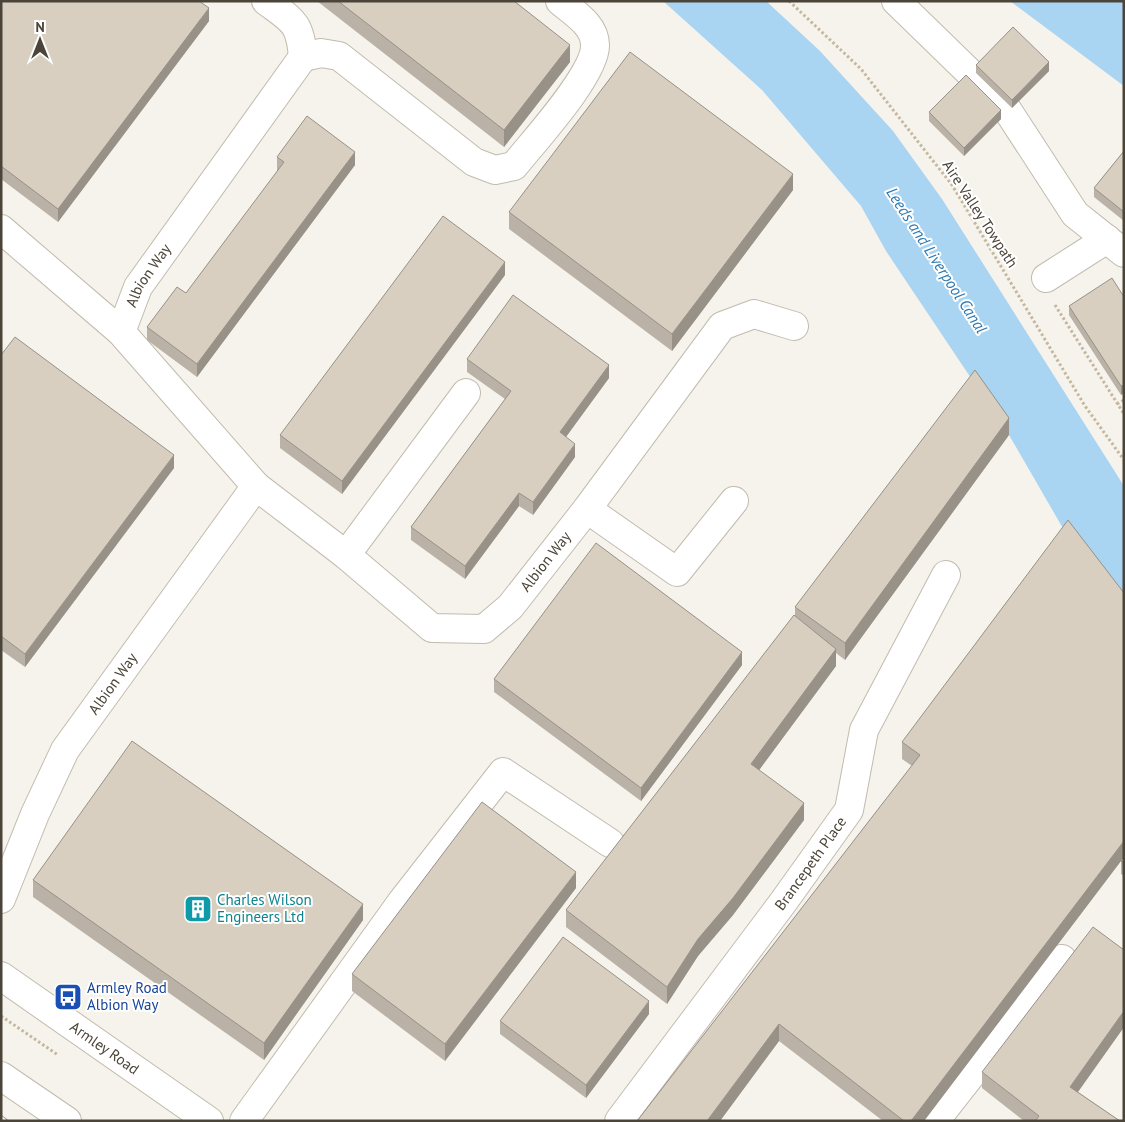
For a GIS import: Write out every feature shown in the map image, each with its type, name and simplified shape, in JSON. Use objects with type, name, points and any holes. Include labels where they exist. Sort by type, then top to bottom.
[{"type":"street","points":[[266,1],[293,21],[301,34],[303,57],[321,53],[339,56],[474,162],[495,170],[514,166],[572,94],[589,67],[595,46],[589,26],[560,1]]},
{"type":"street","points":[[896,1],[1006,108],[1075,214],[1115,246],[1050,291]]},
{"type":"street","name":"Albion Way","points":[[303,57],[138,287],[121,332],[256,486],[346,555],[432,628],[484,629],[510,607],[587,509],[722,326],[754,314],[794,326]]},
{"type":"street","points":[[1,229],[121,332]]},
{"type":"street","points":[[346,555],[466,393]]},
{"type":"street","name":"Albion Way","points":[[1,899],[35,814],[65,750],[256,486]]},
{"type":"street","points":[[587,509],[677,572],[734,500]]},
{"type":"street","name":"Brancepeth Place","points":[[619,1121],[784,901],[849,810],[864,730],[946,575]]},
{"type":"street","points":[[244,1121],[403,900],[503,772],[610,843]]},
{"type":"street","points":[[935,1121],[1062,959]]},
{"type":"street","name":"Armley Road","points":[[1,976],[209,1121]]},
{"type":"street","points":[[1,1076],[67,1121]]},
{"type":"path","name":"Aire Valley Towpath","points":[[789,1],[861,69],[952,185],[1085,406],[1124,460]]},
{"type":"path","points":[[1050,291],[1124,414]]},
{"type":"path","points":[[1117,404],[1124,400]]},
{"type":"water","name":"Leeds and Liverpool Canal","points":[[663,1],[766,1],[820,51],[893,131],[942,199],[1124,486],[1124,610],[1068,537],[1009,435],[886,251],[861,206],[762,90]]},
{"type":"water","points":[[1010,1],[1124,1],[1124,86]]},
{"type":"building","points":[[1,1],[199,1],[209,8],[58,209],[1,166]]},
{"type":"building","points":[[338,1],[514,1],[570,45],[504,130]]},
{"type":"building","points":[[1013,27],[1049,62],[1012,100],[976,65]]},
{"type":"building","points":[[630,52],[793,174],[672,334],[509,212]]},
{"type":"building","points":[[966,75],[1001,110],[964,148],[929,112]]},
{"type":"building","points":[[307,116],[355,152],[197,364],[147,327],[177,287],[186,293],[284,162],[277,157]]},
{"type":"building","points":[[1124,151],[1124,212],[1094,188]]},
{"type":"building","points":[[443,216],[505,262],[342,481],[280,435]]},
{"type":"building","points":[[1112,278],[1124,297],[1124,385],[1121,386],[1069,306]]},
{"type":"building","points":[[513,295],[609,365],[560,432],[575,444],[533,502],[519,493],[465,566],[411,527],[511,391],[467,359]]},
{"type":"building","points":[[15,337],[174,455],[25,654],[1,636],[1,355]]},
{"type":"building","points":[[975,370],[1009,418],[845,643],[795,607]]},
{"type":"building","points":[[1068,520],[1124,593],[1124,841],[911,1121],[904,1121],[779,1024],[707,1121],[637,1121],[920,755],[902,742]]},
{"type":"building","points":[[596,543],[742,652],[641,788],[494,679]]},
{"type":"building","points":[[794,615],[836,649],[751,764],[804,803],[733,898],[698,939],[667,987],[566,910]]},
{"type":"building","name":"Charles Wilson Engineers Ltd","points":[[132,741],[363,904],[264,1043],[33,880]]},
{"type":"building","points":[[482,802],[576,872],[445,1044],[352,974]]},
{"type":"building","points":[[1093,927],[1124,950],[1124,1011],[1070,1087],[1120,1121],[1035,1121],[1039,1116],[982,1072]]},
{"type":"building","points":[[563,937],[649,1001],[586,1085],[500,1021]]},
{"type":"railway","points":[[1,1118],[5,1121]]},
{"type":"place","name":"Charles Wilson Engineers Ltd","points":[[198,909]]},
{"type":"place","name":"Armley Road Albion Way","points":[[68,997]]}]
